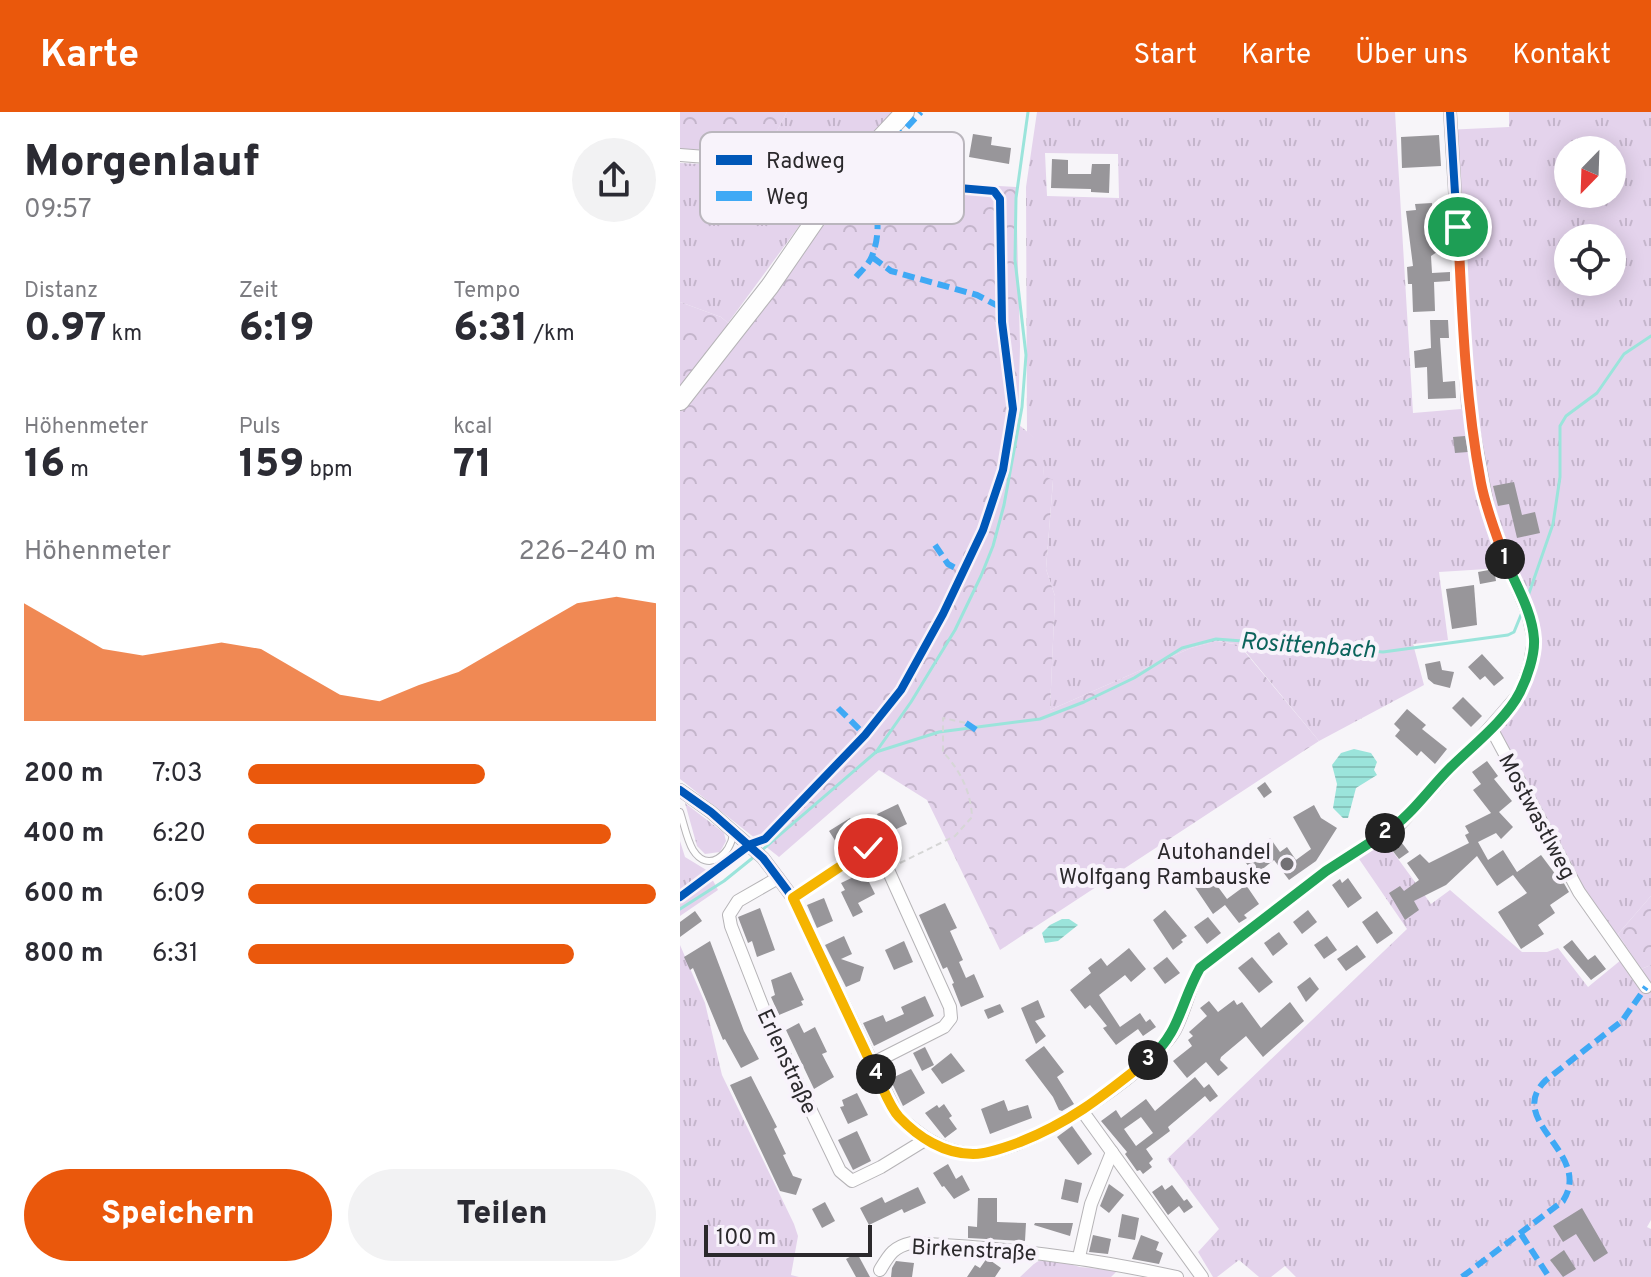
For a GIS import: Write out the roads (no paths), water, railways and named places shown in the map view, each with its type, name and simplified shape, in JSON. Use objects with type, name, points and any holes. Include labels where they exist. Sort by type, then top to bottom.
[{"type":"main road","points":[[886,132],[905,112]]},
{"type":"main road","points":[[680,401],[770,286],[813,224]]},
{"type":"street","name":"Mostwastlweg","points":[[1450,112],[1468,403],[1488,509],[1526,607],[1534,640],[1520,693],[1491,728],[1579,892],[1648,991]]},
{"type":"street","points":[[680,155],[700,157]]},
{"type":"street","points":[[680,790],[763,858],[793,898],[897,1115],[925,1140],[944,1149],[974,1154],[1007,1147],[1083,1112],[1159,1051],[1175,1029],[1200,968],[1326,871],[1401,823],[1491,728]]},
{"type":"street","points":[[793,898],[868,848],[877,851],[888,869],[950,1007],[951,1018],[944,1027],[871,1064]]},
{"type":"street","name":"Erlenstraße","points":[[778,878],[738,901],[729,915],[731,926],[769,1023],[840,1171],[852,1181],[925,1140]]},
{"type":"street","points":[[1083,1112],[1202,1277]]},
{"type":"street","points":[[1079,1257],[1091,1204],[1112,1152]]},
{"type":"street","name":"Birkenstraße","points":[[880,1270],[889,1253],[898,1246],[911,1243],[1009,1248],[1079,1257],[1177,1277]]},
{"type":"lane","points":[[680,812],[694,852],[701,858],[710,861],[721,858],[732,845],[733,832]]},
{"type":"waterway","points":[[761,851],[876,752],[955,630],[993,546],[1022,407],[1026,355],[1015,260],[1016,198],[1028,112]]},
{"type":"waterway","name":"Rosittenbach","points":[[1527,599],[1553,524],[1560,477],[1560,426],[1566,416],[1597,393],[1624,354],[1651,336]]},
{"type":"waterway","name":"Rosittenbach","points":[[876,752],[939,732],[1040,719],[1134,678],[1182,648],[1216,639],[1383,652],[1508,635],[1514,632],[1523,610]]},
{"type":"waterway","points":[[680,909],[724,881],[755,856]]},
{"type":"place","name":"Autohandel Wolfgang Rambauske","points":[[1287,864]]}]
